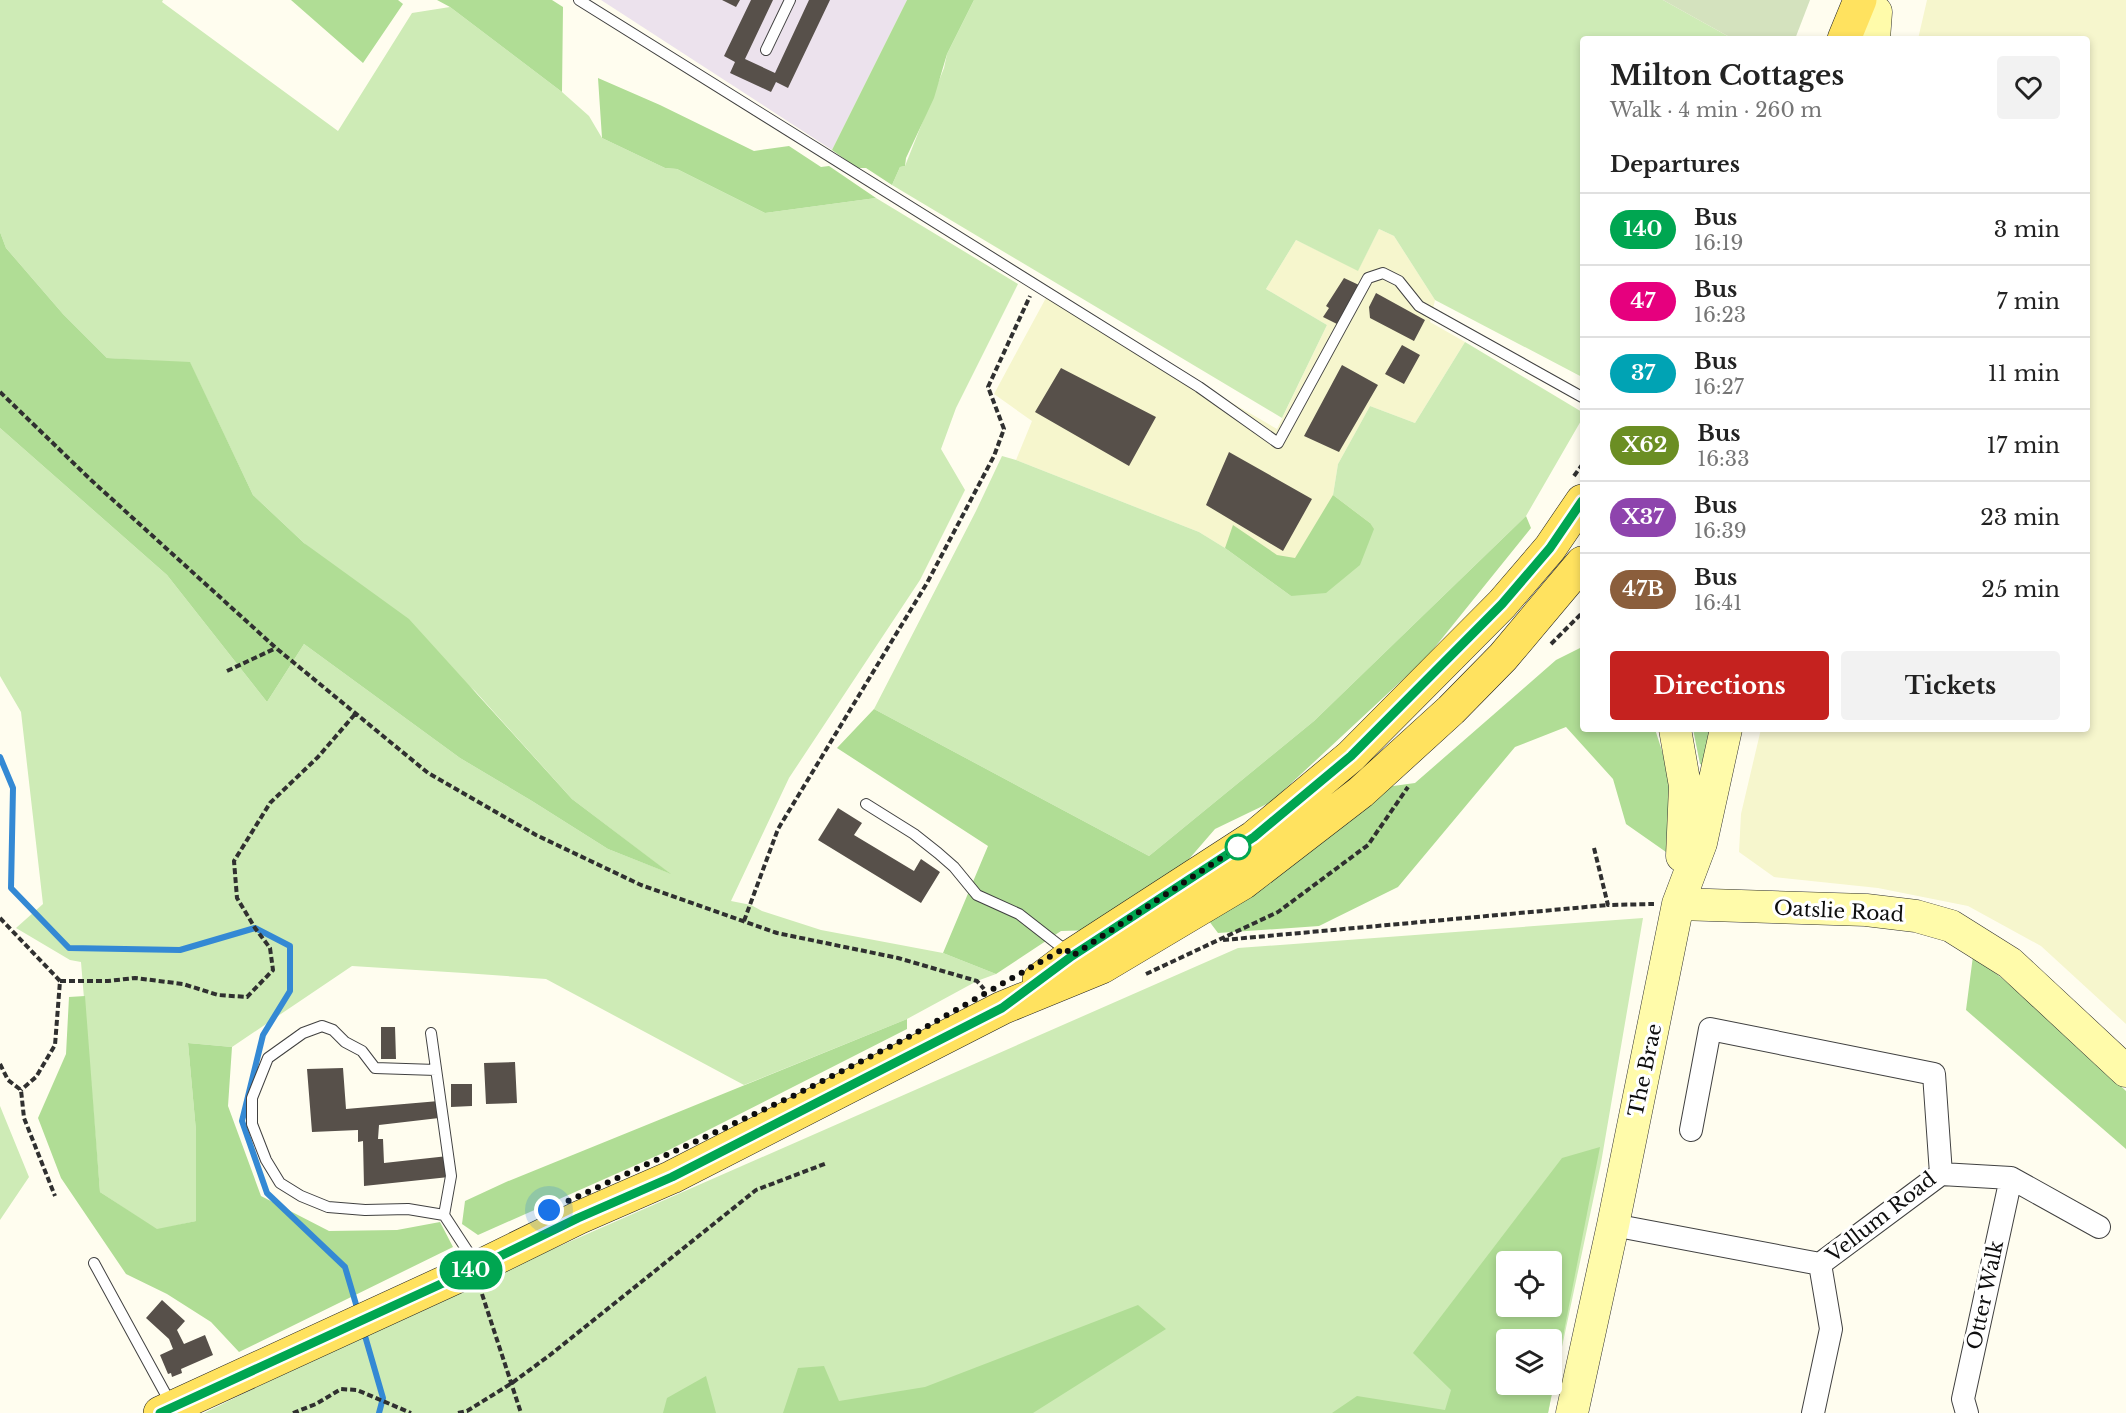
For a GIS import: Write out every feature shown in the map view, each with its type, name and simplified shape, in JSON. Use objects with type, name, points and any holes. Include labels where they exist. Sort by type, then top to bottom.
[{"type":"main road","points":[[1848,36],[1871,18]]},
{"type":"main road","points":[[1002,1008],[1072,956],[1254,837],[1351,756],[1502,604],[1550,548],[1577,491]]},
{"type":"main road","points":[[167,1410],[578,1218],[672,1177],[1002,1008],[1102,967],[1243,883],[1361,792],[1458,702],[1580,574],[1550,548]]},
{"type":"main road","points":[[1676,732],[1685,786],[1678,904]]},
{"type":"main road","name":"The Brae","points":[[1572,1413],[1613,1226],[1678,904],[1701,843],[1725,732]]},
{"type":"main road","name":"Oatslie Road","points":[[1678,904],[1866,910],[1916,916],[1951,926],[2010,963],[2126,1071]]},
{"type":"street","name":"Vellum Road","points":[[1613,1226],[1820,1264],[1941,1174],[1934,1074],[1710,1029],[1691,1130]]},
{"type":"street","points":[[1941,1174],[2011,1178],[2099,1227]]},
{"type":"street","name":"Otter Walk","points":[[1967,1413],[1963,1399],[2011,1178]]},
{"type":"street","points":[[1813,1413],[1831,1329],[1820,1264]]},
{"type":"lane","points":[[579,0],[1199,387],[1278,443],[1368,278],[1383,273],[1399,281],[1419,306],[1580,396]]},
{"type":"lane","points":[[766,50],[790,0]]},
{"type":"lane","points":[[866,804],[914,834],[938,853],[954,867],[977,895],[1019,914],[1065,948],[1072,956]]},
{"type":"lane","points":[[436,1070],[375,1068],[362,1051],[345,1042],[333,1029],[322,1026],[303,1033],[268,1058],[252,1098],[252,1125],[266,1160],[280,1183],[301,1196],[327,1207],[365,1210],[408,1209],[444,1215]]},
{"type":"lane","points":[[431,1033],[451,1176],[444,1215],[475,1268]]},
{"type":"lane","points":[[94,1263],[161,1383],[167,1410]]},
{"type":"path","points":[[744,921],[778,829],[927,583],[994,456],[1004,429],[988,387],[1035,285]]},
{"type":"path","points":[[0,392],[91,480],[276,648],[428,773],[536,835],[641,885],[777,933],[898,958],[977,981],[1002,1008]]},
{"type":"path","points":[[1577,491],[1580,475]]},
{"type":"path","points":[[227,671],[276,648]]},
{"type":"path","points":[[0,918],[60,981],[108,981],[135,978],[183,984],[218,994],[247,996],[273,970],[270,948],[237,898],[234,861],[270,803],[318,757],[356,713]]},
{"type":"path","points":[[1594,848],[1608,905]]},
{"type":"path","points":[[1219,940],[1608,905],[1678,904]]},
{"type":"path","points":[[21,1090],[36,1077],[55,1045],[60,981]]},
{"type":"path","points":[[0,1064],[8,1080],[21,1090],[24,1118],[55,1196]]},
{"type":"path","points":[[458,1413],[466,1411],[512,1383],[559,1348],[756,1190],[827,1163]]},
{"type":"path","points":[[475,1268],[521,1413]]},
{"type":"path","points":[[293,1413],[316,1404],[341,1389],[357,1390],[411,1413]]},
{"type":"shaded area","points":[[601,0],[907,0],[832,150]]},
{"type":"green space","points":[[0,0],[163,0],[162,2],[338,131],[412,13],[450,7],[562,92],[589,116],[602,138],[665,168],[677,169],[765,213],[876,198],[1018,284],[956,408],[941,449],[965,490],[920,580],[789,778],[731,901],[751,905],[762,911],[821,930],[943,953],[996,974],[977,981],[907,1019],[744,1085],[546,979],[352,966],[232,1047],[188,1043],[196,1131],[196,1221],[157,1230],[100,1192],[81,962],[70,960],[16,928],[43,904],[21,712],[0,676],[0,428],[167,575],[267,702],[304,644],[460,758],[608,849],[669,873],[572,799],[475,691],[304,543],[253,495],[190,363],[107,358],[63,314],[6,248],[0,232]]},
{"type":"green space","points":[[291,0],[398,0],[403,4],[363,63]]},
{"type":"green space","points":[[437,0],[552,0],[563,7],[562,92],[450,7]]},
{"type":"green space","points":[[907,0],[974,0],[947,54],[934,98],[906,158],[905,166],[900,167],[892,185],[866,168],[857,168],[832,150]]},
{"type":"green space","points":[[974,0],[1663,0],[1728,36],[1580,36],[1580,376],[1435,300],[1394,236],[1379,229],[1358,271],[1296,240],[1266,289],[1327,325],[1282,418],[892,185],[900,167],[905,166],[944,68],[947,54]]},
{"type":"green space","points":[[1663,0],[1810,0],[1796,36],[1728,36]]},
{"type":"green space","points":[[1927,0],[2126,0],[2126,1024],[2041,946],[1968,906],[1878,888],[1774,877],[1739,852],[1741,814],[1760,732],[2090,732],[2090,36],[1919,36]]},
{"type":"green space","points":[[598,78],[660,105],[754,151],[789,146],[821,167],[829,166],[876,198],[765,213],[677,169],[665,168],[602,138]]},
{"type":"green space","points":[[1379,229],[1394,236],[1435,300],[1430,322],[1465,342],[1415,423],[1370,406],[1338,464],[1333,495],[1370,523],[1326,593],[1225,548],[1199,532],[1016,460],[1032,421],[994,394],[1047,296],[1277,429],[1327,325],[1266,289],[1296,240],[1358,270]]},
{"type":"green space","points":[[0,232],[6,248],[63,314],[107,358],[190,362],[253,495],[304,543],[409,619],[572,799],[671,874],[608,849],[460,758],[304,644],[267,702],[167,575],[0,428]]},
{"type":"green space","points":[[1465,342],[1580,411],[1580,422],[1526,516],[1314,721],[1149,856],[874,709],[1002,456],[1199,532],[1291,596],[1370,523],[1333,495],[1338,464],[1370,406],[1415,423]]},
{"type":"green space","points":[[1333,495],[1370,523],[1374,529],[1360,565],[1326,593],[1291,596],[1225,548],[1233,525],[1277,555],[1295,558]]},
{"type":"green space","points":[[1526,516],[1531,528],[1427,657],[1271,802],[1215,829],[1176,874],[1094,930],[1061,931],[996,974],[943,953],[988,846],[837,748],[874,709],[1149,856],[1314,721]]},
{"type":"green space","points":[[1580,648],[1580,732],[1656,732],[1670,776],[1666,852],[1626,824],[1613,779],[1566,727],[1515,747],[1398,887],[1319,926],[1218,933],[1209,921],[1386,787],[1415,783],[1556,660]]},
{"type":"green space","points":[[1694,732],[1717,732],[1710,767],[1700,764]]},
{"type":"green space","points":[[1643,918],[1601,1163],[1562,1347],[1562,1329],[1496,1329],[1496,1395],[1552,1395],[1548,1413],[204,1413],[478,1282],[1238,948]]},
{"type":"green space","points":[[1973,956],[2029,999],[2126,1091],[2126,1149],[1966,1010]]},
{"type":"green space","points":[[85,996],[100,1192],[157,1229],[196,1221],[196,1131],[188,1043],[232,1047],[228,1106],[261,1196],[329,1231],[397,1230],[440,1222],[453,1247],[239,1352],[211,1322],[167,1294],[126,1274],[61,1178],[38,1118],[66,1054],[69,997]]},
{"type":"green space","points":[[907,1019],[907,1029],[663,1153],[478,1235],[462,1224],[465,1201],[506,1182]]},
{"type":"green space","points":[[0,1106],[29,1177],[0,1220]]},
{"type":"green space","points":[[1600,1147],[1562,1341],[1562,1329],[1496,1329],[1496,1395],[1552,1395],[1548,1413],[1332,1413],[1357,1396],[1445,1410],[1451,1390],[1413,1353],[1562,1158]]},
{"type":"green space","points":[[1138,1305],[1166,1329],[1033,1413],[783,1413],[798,1368],[824,1366],[839,1401],[925,1387]]},
{"type":"green space","points":[[706,1376],[716,1413],[663,1413],[667,1398]]},
{"type":"building","points":[[722,0],[740,0],[736,7]]},
{"type":"building","points":[[751,0],[773,0],[745,59],[775,73],[809,0],[830,0],[788,88],[776,82],[771,92],[730,73],[735,62],[724,56]]},
{"type":"building","points":[[1344,278],[1359,285],[1347,306],[1351,308],[1339,325],[1323,317],[1329,308],[1326,306]]},
{"type":"building","points":[[1376,293],[1425,320],[1414,341],[1370,318],[1369,307]]},
{"type":"building","points":[[1402,345],[1420,355],[1404,384],[1385,374]]},
{"type":"building","points":[[1342,365],[1378,385],[1339,452],[1304,436]]},
{"type":"building","points":[[1061,368],[1156,417],[1129,466],[1035,412]]},
{"type":"building","points":[[1229,452],[1312,499],[1283,551],[1206,505]]},
{"type":"building","points":[[838,808],[862,823],[854,835],[914,871],[921,859],[940,872],[921,903],[818,840]]},
{"type":"building","points":[[381,1027],[395,1027],[396,1059],[381,1059]]},
{"type":"building","points":[[515,1062],[517,1103],[486,1104],[484,1063]]},
{"type":"building","points":[[343,1068],[346,1109],[439,1101],[439,1118],[379,1125],[378,1139],[383,1139],[384,1163],[448,1156],[449,1177],[364,1186],[363,1141],[358,1142],[358,1130],[312,1132],[307,1069]]},
{"type":"building","points":[[451,1084],[472,1084],[472,1106],[451,1107]]},
{"type":"building","points":[[162,1300],[185,1321],[177,1330],[184,1344],[205,1335],[213,1355],[181,1369],[182,1373],[172,1377],[171,1373],[168,1374],[160,1355],[173,1349],[169,1339],[146,1318]]},
{"type":"waterway","points":[[0,757],[13,788],[11,888],[69,948],[180,950],[255,928],[290,946],[290,991],[263,1035],[242,1121],[267,1193],[345,1267],[358,1311]]},
{"type":"waterway","points":[[363,1329],[383,1398],[379,1413]]},
{"type":"bus line","name":"140","points":[[160,1413],[478,1267],[578,1218],[672,1177],[1002,1008],[1072,956],[1254,837],[1309,793],[1380,728],[1502,604],[1550,548],[1580,504]]},
{"type":"route","points":[[549,1210],[795,1095],[905,1039],[1065,948],[1072,956],[1238,847]]}]
